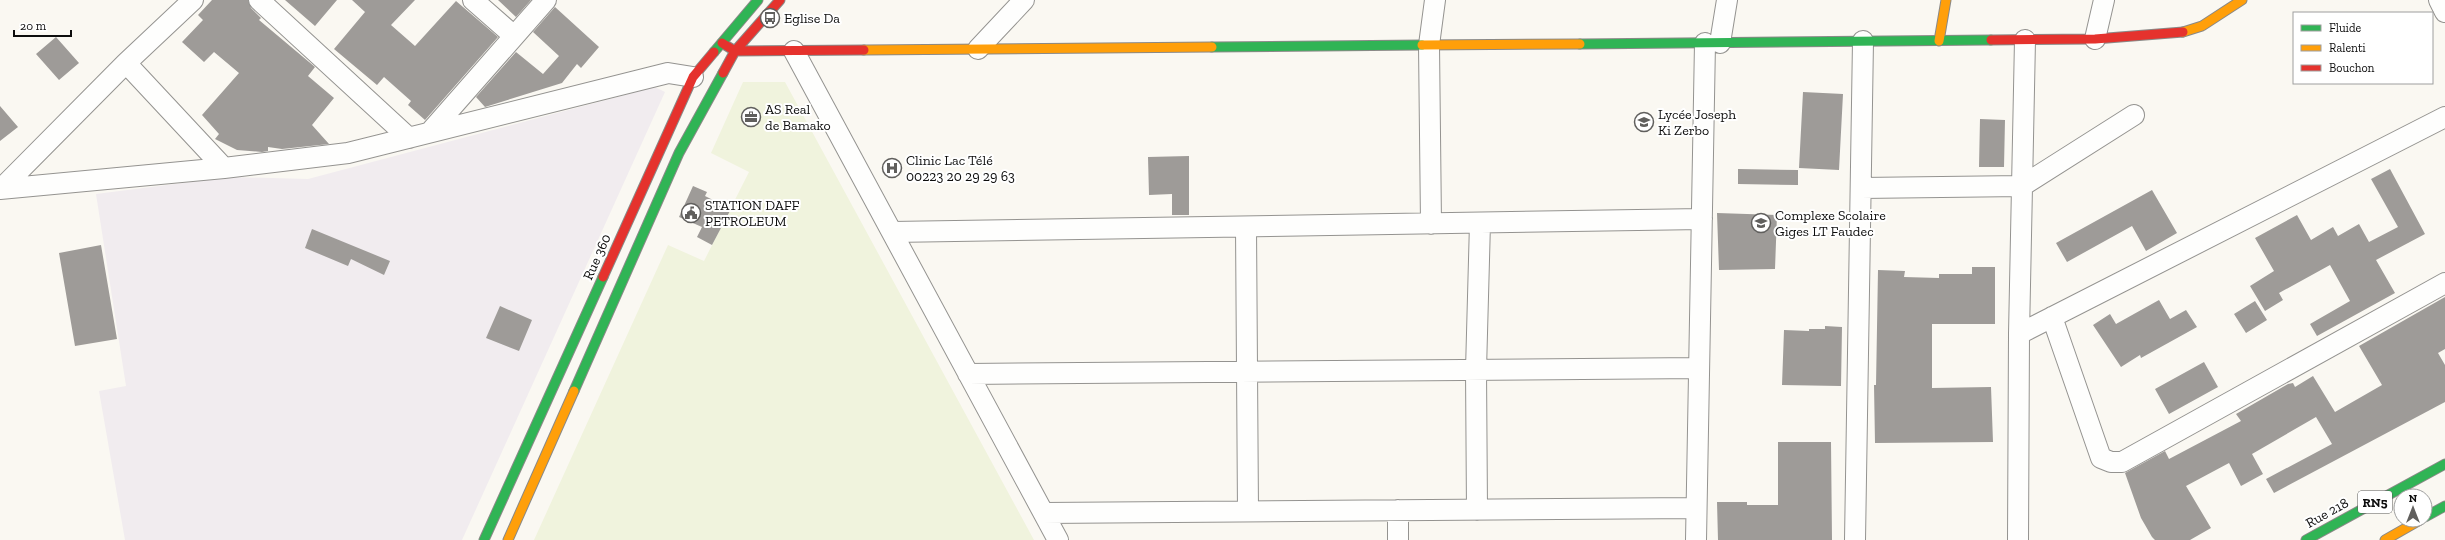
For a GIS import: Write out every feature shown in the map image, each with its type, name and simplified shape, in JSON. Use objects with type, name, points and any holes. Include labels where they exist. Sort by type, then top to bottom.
[{"type":"main road","name":"Rue 360","points":[[484,540],[693,77],[758,0]]},
{"type":"main road","points":[[508,540],[679,153],[735,51],[780,0]]},
{"type":"main road","points":[[1939,41],[1946,0]]},
{"type":"main road","points":[[722,43],[735,51],[794,51],[2095,39],[2181,33],[2202,26],[2242,0]]},
{"type":"main road","name":"Rue 218","points":[[2306,540],[2445,464]]},
{"type":"main road","points":[[2433,513],[2445,506]]},
{"type":"main road","name":"RN5","points":[[2385,540],[2406,528]]},
{"type":"street","points":[[0,189],[126,63],[192,0]]},
{"type":"street","points":[[259,0],[409,138]]},
{"type":"street","points":[[473,0],[514,36]]},
{"type":"street","points":[[430,132],[546,0]]},
{"type":"street","points":[[978,49],[1024,0]]},
{"type":"street","points":[[1431,224],[1429,45],[1435,0]]},
{"type":"street","points":[[1696,540],[1702,219],[1713,43],[1727,0]]},
{"type":"street","points":[[2095,39],[2104,0]]},
{"type":"street","points":[[2439,0],[2445,12]]},
{"type":"street","points":[[2018,540],[2019,334],[2025,40]]},
{"type":"street","points":[[1855,540],[1863,41]]},
{"type":"street","points":[[794,51],[1058,540]]},
{"type":"street","points":[[126,63],[224,168]]},
{"type":"street","points":[[0,189],[224,168],[348,153],[668,73],[693,77]]},
{"type":"street","points":[[1860,188],[2022,186],[2134,115]]},
{"type":"street","points":[[2019,334],[2445,117]]},
{"type":"street","points":[[892,232],[1702,219]]},
{"type":"street","points":[[1477,510],[1476,370],[1480,222]]},
{"type":"street","points":[[1246,227],[1248,512]]},
{"type":"street","points":[[2052,317],[2100,458],[2111,462],[2122,462],[2445,282]]},
{"type":"street","points":[[968,374],[1699,368]]},
{"type":"street","points":[[1044,513],[1696,508]]},
{"type":"street","points":[[1398,510],[1398,540]]},
{"type":"shaded area","points":[[655,87],[665,92],[462,540],[125,540],[99,391],[126,386],[96,194],[230,177],[308,179]]},
{"type":"green space","points":[[743,82],[785,82],[1034,540],[534,540],[668,245],[704,261],[749,172],[711,153]]},
{"type":"building","points":[[212,0],[248,0],[251,8],[261,18],[259,20],[315,67],[308,76],[334,98],[312,125],[329,144],[282,149],[268,147],[268,151],[262,152],[237,150],[215,139],[219,134],[202,115],[239,73],[214,52],[204,62],[182,42],[203,20],[198,15]]},
{"type":"building","points":[[285,0],[337,0],[315,26]]},
{"type":"building","points":[[352,0],[415,0],[391,25],[415,46],[456,1],[498,37],[425,120],[408,105],[411,101],[384,77],[377,85],[334,49],[365,12]]},
{"type":"building","points":[[498,0],[531,0],[516,17]]},
{"type":"building","points":[[555,7],[599,47],[581,68],[577,64],[562,83],[485,107],[476,97],[516,52],[543,74],[559,56],[533,32]]},
{"type":"building","points":[[56,37],[79,63],[59,80],[36,54]]},
{"type":"building","points":[[1803,92],[1843,94],[1839,170],[1799,168]]},
{"type":"building","points":[[0,106],[18,127],[0,141]]},
{"type":"building","points":[[1980,119],[2005,120],[2004,167],[1979,167]]},
{"type":"building","points":[[1189,156],[1189,215],[1172,215],[1172,194],[1149,195],[1148,157]]},
{"type":"building","points":[[1738,169],[1798,170],[1798,185],[1738,184]]},
{"type":"building","points":[[2390,169],[2425,234],[2376,260],[2395,293],[2317,336],[2310,324],[2350,301],[2330,265],[2279,293],[2283,300],[2265,311],[2250,286],[2274,271],[2255,238],[2297,215],[2311,240],[2333,227],[2338,236],[2359,224],[2369,242],[2398,227],[2371,179]]},
{"type":"building","points":[[693,186],[707,192],[705,196],[731,209],[712,245],[697,237],[702,227],[679,217]]},
{"type":"building","points":[[2152,190],[2177,233],[2146,251],[2132,226],[2067,262],[2056,243]]},
{"type":"building","points":[[1717,213],[1777,215],[1775,269],[1719,270]]},
{"type":"building","points":[[312,229],[390,261],[384,275],[351,259],[348,266],[305,248]]},
{"type":"building","points":[[101,245],[117,339],[75,346],[59,253]]},
{"type":"building","points":[[1972,267],[1995,267],[1995,324],[1932,324],[1932,388],[1991,387],[1993,442],[1875,443],[1874,385],[1876,385],[1878,270],[1905,271],[1904,277],[1939,278],[1939,274],[1972,274]]},
{"type":"building","points":[[2445,297],[2445,349],[2438,353],[2445,365],[2445,402],[2274,493],[2266,479],[2332,444],[2316,417],[2252,454],[2263,474],[2241,486],[2229,463],[2186,486],[2211,528],[2190,540],[2155,540],[2152,537],[2141,518],[2125,473],[2165,451],[2169,459],[2241,421],[2236,414],[2288,384],[2293,383],[2295,387],[2313,376],[2335,412],[2382,385],[2359,346]]},
{"type":"building","points":[[2159,300],[2170,319],[2186,310],[2197,327],[2141,358],[2140,355],[2121,367],[2093,325],[2110,314],[2116,324]]},
{"type":"building","points":[[2255,301],[2267,320],[2246,333],[2234,314]]},
{"type":"building","points":[[500,306],[532,320],[519,351],[486,338]]},
{"type":"building","points":[[1825,326],[1842,327],[1841,386],[1782,385],[1784,330],[1809,331],[1809,329],[1825,329]]},
{"type":"building","points":[[2204,362],[2218,387],[2169,414],[2155,389]]},
{"type":"building","points":[[1778,442],[1831,442],[1832,540],[1718,540],[1717,502],[1747,502],[1747,505],[1778,505]]},
{"type":"traffic: fast","points":[[714,52],[758,0]]},
{"type":"traffic: fast","points":[[1580,44],[1991,40]]},
{"type":"traffic: fast","points":[[1212,47],[1422,45]]},
{"type":"traffic: fast","points":[[574,391],[679,153],[723,73]]},
{"type":"traffic: fast","points":[[484,540],[603,277]]},
{"type":"traffic: fast","points":[[2306,540],[2445,464]]},
{"type":"traffic: fast","points":[[2433,513],[2445,506]]},
{"type":"traffic: slow","points":[[1939,41],[1946,0]]},
{"type":"traffic: slow","points":[[2183,32],[2202,26],[2242,0]]},
{"type":"traffic: slow","points":[[1422,45],[1580,44]]},
{"type":"traffic: slow","points":[[864,50],[1212,47]]},
{"type":"traffic: slow","points":[[508,540],[574,391]]},
{"type":"traffic: slow","points":[[2385,540],[2406,528]]},
{"type":"traffic: jam","points":[[723,73],[735,51],[780,0]]},
{"type":"traffic: jam","points":[[1991,40],[2095,39],[2183,32]]},
{"type":"traffic: jam","points":[[722,43],[735,51],[864,50]]},
{"type":"traffic: jam","points":[[603,277],[693,77],[714,52]]},
{"type":"place","name":"Eglise Da","points":[[770,18]]},
{"type":"place","name":"AS Real de Bamako","points":[[751,117]]},
{"type":"place","name":"Lycée Joseph Ki Zerbo","points":[[1644,122]]},
{"type":"place","name":"Clinic Lac Télé 00223 20 29 29 63","points":[[892,168]]},
{"type":"place","name":"STATION DAFF PETROLEUM","points":[[691,213]]},
{"type":"place","name":"Complexe Scolaire Giges LT Faudec","points":[[1761,223]]}]
